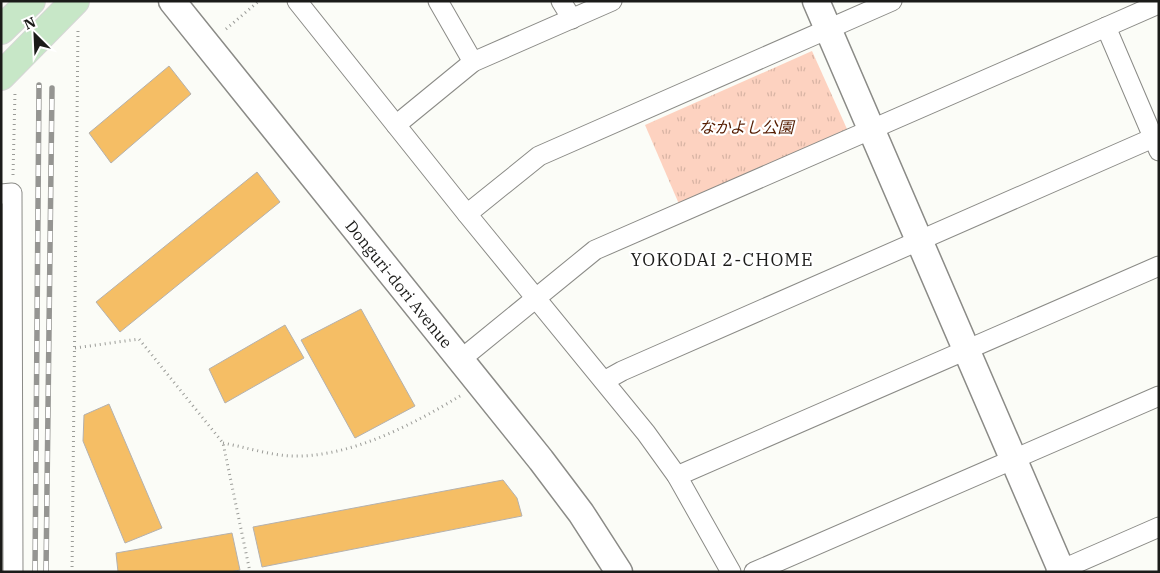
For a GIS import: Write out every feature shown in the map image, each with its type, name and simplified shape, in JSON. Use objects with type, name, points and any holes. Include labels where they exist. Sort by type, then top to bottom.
[{"type":"main road","points":[[1,30],[31,1]]},
{"type":"main road","points":[[8,81],[76,12]]},
{"type":"street","name":"Donguri-dori Avenue","points":[[172,1],[541,460],[581,513],[619,572]]},
{"type":"street","points":[[297,1],[467,214],[646,432],[677,476],[731,572]]},
{"type":"street","points":[[438,1],[473,62]]},
{"type":"street","points":[[561,1],[572,19]]},
{"type":"street","points":[[396,125],[473,62],[612,1]]},
{"type":"street","points":[[816,1],[920,239],[1060,571],[1159,527]]},
{"type":"street","points":[[467,214],[539,156],[892,1]]},
{"type":"street","points":[[460,360],[595,250],[1106,27],[1156,3]]},
{"type":"street","points":[[604,381],[920,239],[1156,145],[1106,27]]},
{"type":"street","points":[[7,194],[8,514],[13,572]]},
{"type":"street","points":[[677,476],[1159,266]]},
{"type":"street","points":[[754,572],[1159,396]]},
{"type":"path","points":[[226,29],[260,1]]},
{"type":"path","points":[[72,572],[76,12]]},
{"type":"path","points":[[7,194],[8,81]]},
{"type":"path","points":[[75,348],[139,339],[223,443],[250,572]]},
{"type":"path","points":[[223,443],[291,456],[335,451],[384,436],[429,415],[460,396]]},
{"type":"green space","name":"なかよし公園","points":[[812,51],[847,129],[679,204],[645,125]]},
{"type":"building","points":[[169,66],[191,94],[111,163],[89,133]]},
{"type":"building","points":[[257,172],[280,202],[120,332],[96,302]]},
{"type":"building","points":[[361,309],[415,406],[355,438],[301,340]]},
{"type":"building","points":[[285,325],[304,358],[225,403],[209,369]]},
{"type":"building","points":[[109,404],[162,528],[125,543],[83,441],[84,415]]},
{"type":"building","points":[[503,480],[517,498],[522,516],[262,567],[253,527]]},
{"type":"building","points":[[232,533],[240,570],[230,572],[118,572],[116,553]]},
{"type":"railway","points":[[35,572],[39,85]]},
{"type":"railway","points":[[46,572],[52,88]]},
{"type":"district","name":"YOKODAI 2-CHOME","points":[[722,259]]}]
